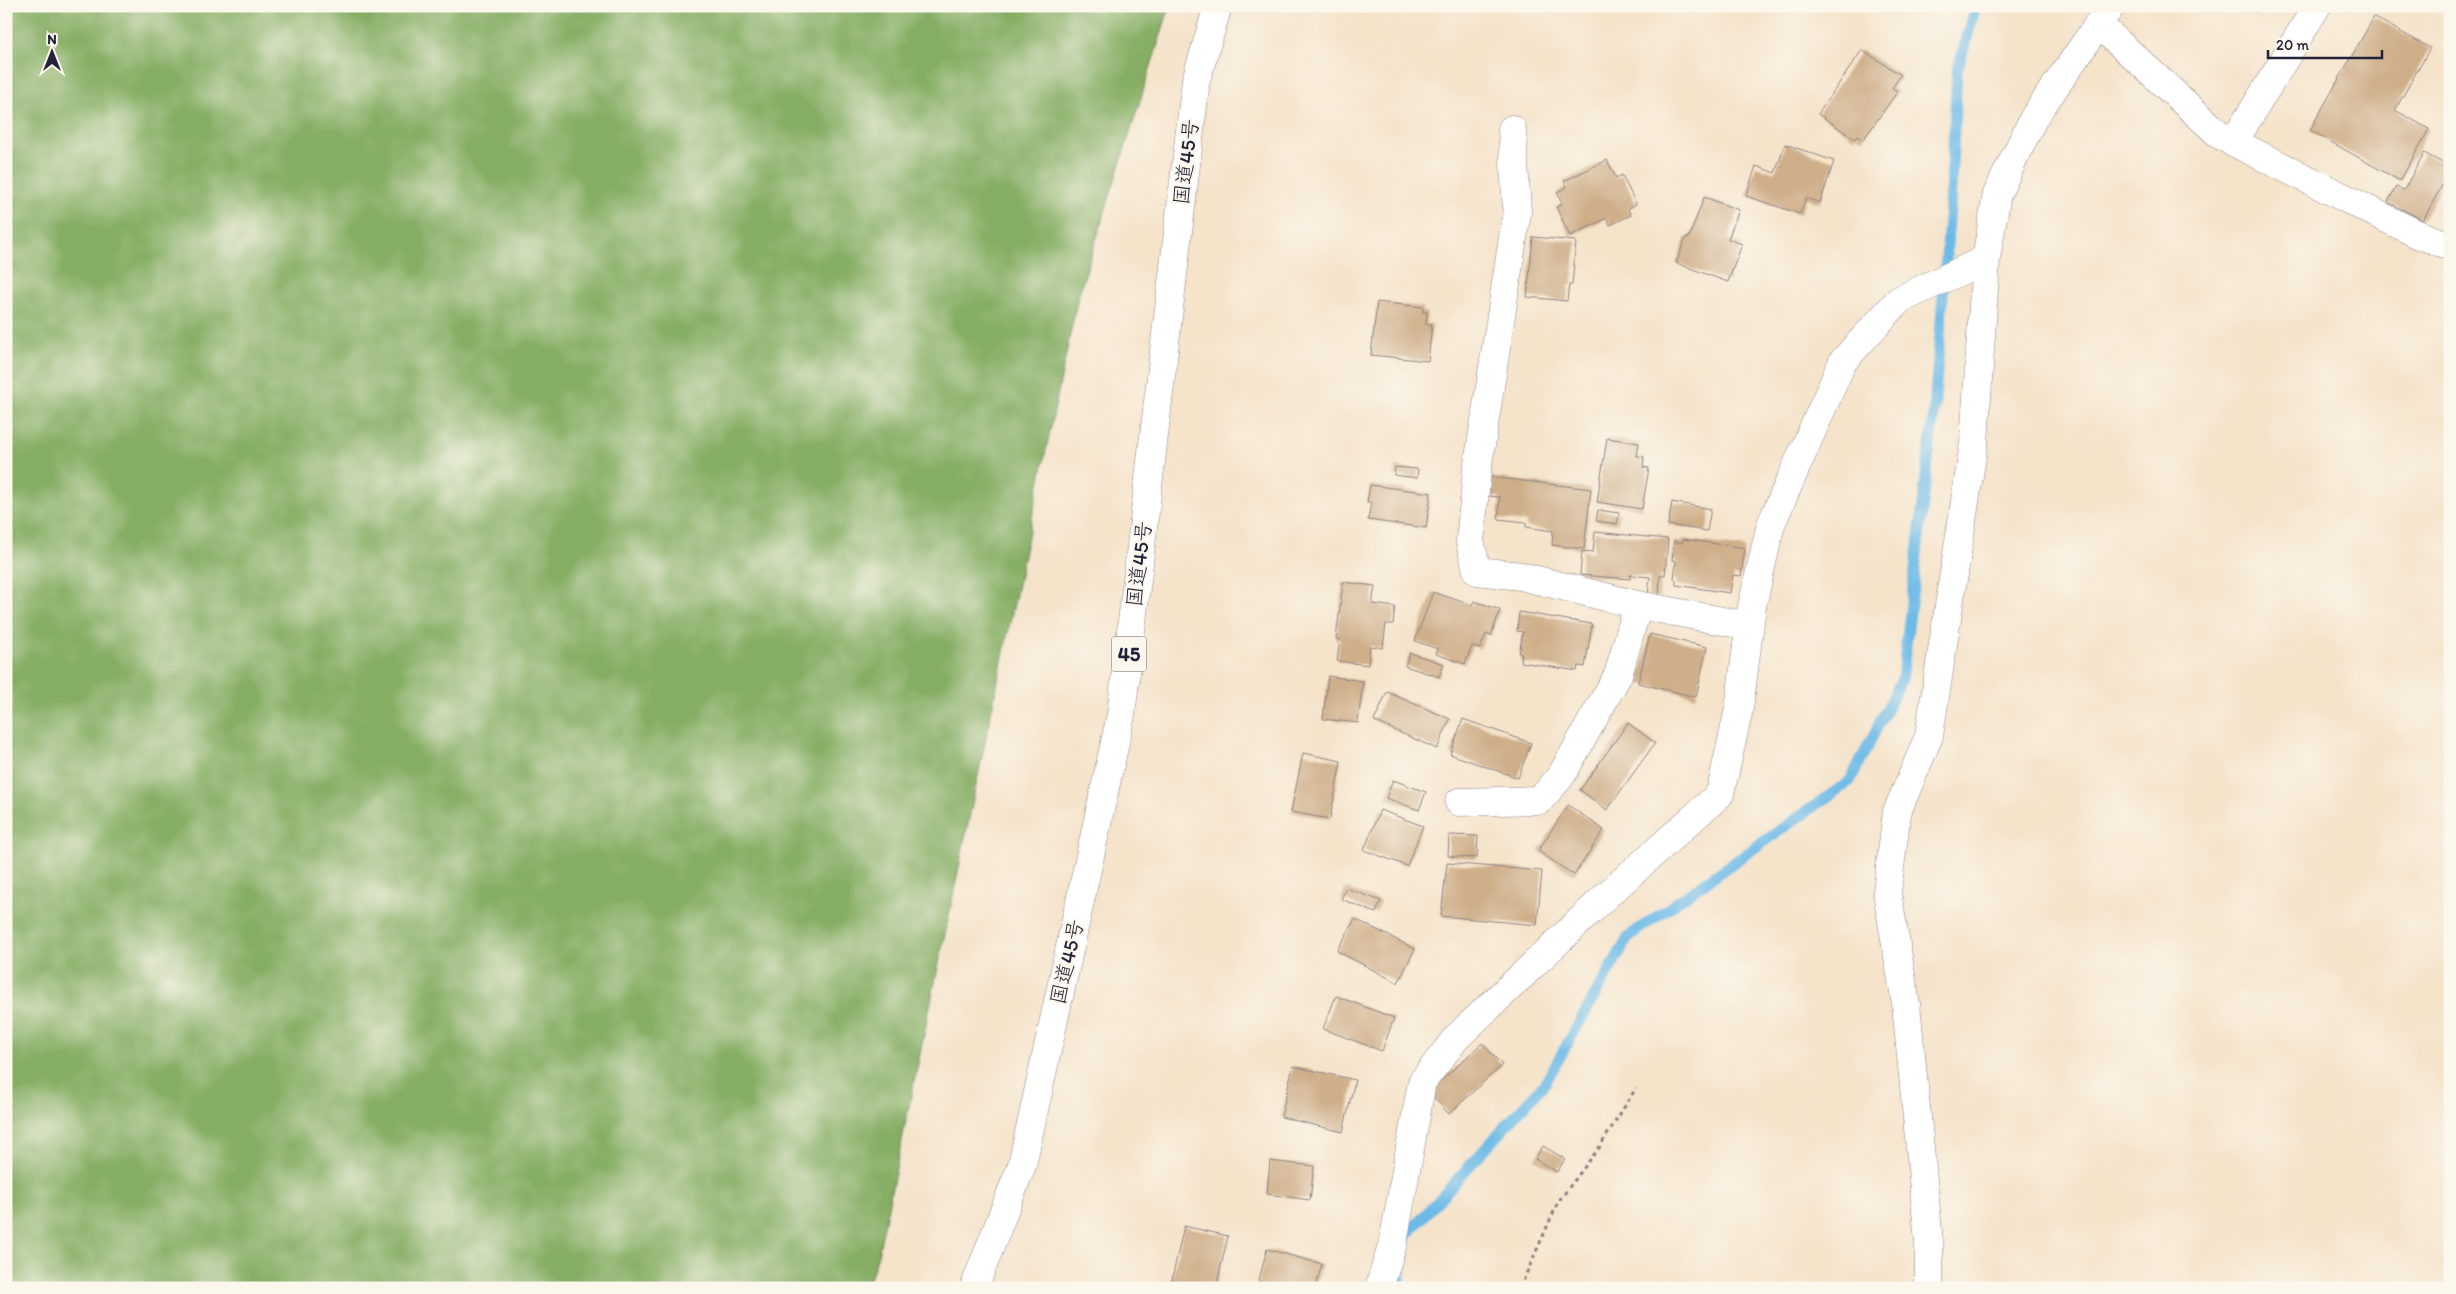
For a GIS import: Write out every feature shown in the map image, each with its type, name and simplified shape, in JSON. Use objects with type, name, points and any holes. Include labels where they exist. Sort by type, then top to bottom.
[{"type":"main road","name":"国道45号","points":[[974,1288],[1022,1165],[1121,716],[1196,80],[1218,6]]},
{"type":"main road","points":[[2233,142],[2317,6]]},
{"type":"main road","points":[[1929,1288],[1929,1241],[1906,1004],[1887,892],[1896,812],[1929,736],[1974,443],[1977,264],[1997,194],[2034,117],[2104,15],[2221,136],[2417,234],[2450,246]]},
{"type":"main road","points":[[1512,129],[1516,212],[1477,471],[1470,541],[1477,572],[1521,576],[1638,605],[1749,626]]},
{"type":"main road","points":[[1379,1288],[1393,1243],[1422,1082],[1456,1038],[1608,895],[1720,794],[1738,709],[1752,606],[1771,524],[1843,361],[1899,300],[1977,264]]},
{"type":"main road","points":[[1459,802],[1540,800],[1560,776],[1618,675],[1638,605]]},
{"type":"path","points":[[1520,1288],[1558,1202],[1599,1148],[1636,1088]]},
{"type":"green space","points":[[6,6],[1170,6],[1078,297],[878,1255],[867,1288],[6,1288]]},
{"type":"building","points":[[2220,6],[2258,6],[2258,12]]},
{"type":"building","points":[[2374,17],[2430,48],[2395,110],[2429,129],[2400,181],[2310,130]]},
{"type":"building","points":[[1862,50],[1901,75],[1892,88],[1898,91],[1863,140],[1857,136],[1855,139],[1818,114]]},
{"type":"building","points":[[1785,144],[1834,161],[1820,203],[1806,198],[1800,214],[1746,196],[1756,166],[1775,173]]},
{"type":"building","points":[[2424,153],[2450,167],[2450,171],[2423,220],[2388,202],[2396,187],[2404,190]]},
{"type":"building","points":[[1607,160],[1616,178],[1622,175],[1636,204],[1628,209],[1631,215],[1610,225],[1607,218],[1570,236],[1556,207],[1562,204],[1557,192],[1567,187],[1564,181]]},
{"type":"building","points":[[1704,197],[1739,210],[1728,239],[1742,244],[1728,282],[1676,263],[1686,237],[1689,238]]},
{"type":"building","points":[[1533,237],[1576,241],[1572,285],[1569,285],[1567,301],[1527,297]]},
{"type":"building","points":[[1377,302],[1423,307],[1423,312],[1427,312],[1426,324],[1432,324],[1428,361],[1371,355]]},
{"type":"building","points":[[1607,438],[1639,443],[1637,456],[1644,457],[1643,467],[1649,468],[1642,509],[1597,502]]},
{"type":"building","points":[[1395,467],[1418,469],[1417,478],[1394,475]]},
{"type":"building","points":[[1490,477],[1591,489],[1584,549],[1552,545],[1553,531],[1526,527],[1526,522],[1498,519],[1500,497],[1488,496]]},
{"type":"building","points":[[1370,485],[1431,493],[1426,528],[1368,520],[1371,502],[1367,502]]},
{"type":"building","points":[[1672,502],[1711,509],[1707,531],[1668,525]]},
{"type":"building","points":[[1598,510],[1619,513],[1617,524],[1596,521]]},
{"type":"building","points":[[1595,532],[1668,539],[1665,575],[1660,575],[1659,597],[1648,596],[1650,577],[1630,575],[1630,579],[1580,575],[1582,551],[1593,552]]},
{"type":"building","points":[[1683,539],[1745,548],[1741,576],[1733,575],[1730,593],[1676,585],[1676,580],[1674,579],[1676,561],[1672,560],[1674,541],[1682,543]]},
{"type":"building","points":[[1343,582],[1375,586],[1372,604],[1395,607],[1393,624],[1386,624],[1383,648],[1370,646],[1368,665],[1337,661],[1340,639],[1336,639]]},
{"type":"building","points":[[1433,592],[1472,605],[1474,601],[1500,610],[1491,636],[1486,634],[1480,649],[1472,646],[1465,664],[1436,654],[1438,649],[1415,641]]},
{"type":"building","points":[[1519,612],[1592,624],[1585,667],[1578,666],[1577,671],[1521,662],[1522,654],[1519,654],[1523,632],[1517,631]]},
{"type":"building","points":[[1650,634],[1707,647],[1696,697],[1638,683]]},
{"type":"building","points":[[1410,653],[1444,664],[1439,677],[1405,666]]},
{"type":"building","points":[[1328,676],[1363,681],[1358,723],[1323,719]]},
{"type":"building","points":[[1387,692],[1450,719],[1437,749],[1374,721]]},
{"type":"building","points":[[1463,719],[1531,743],[1518,778],[1450,754]]},
{"type":"building","points":[[1628,723],[1655,743],[1607,810],[1580,790]]},
{"type":"building","points":[[1303,753],[1341,761],[1330,819],[1291,812]]},
{"type":"building","points":[[1393,780],[1426,792],[1419,810],[1386,798]]},
{"type":"building","points":[[1568,805],[1604,830],[1574,875],[1538,851]]},
{"type":"building","points":[[1380,810],[1423,826],[1407,866],[1364,850]]},
{"type":"building","points":[[1449,835],[1478,836],[1477,858],[1448,856]]},
{"type":"building","points":[[1447,863],[1542,871],[1537,925],[1441,916]]},
{"type":"building","points":[[1346,888],[1381,901],[1376,913],[1341,899]]},
{"type":"building","points":[[1355,919],[1415,949],[1398,983],[1337,951]]},
{"type":"building","points":[[1336,996],[1394,1018],[1382,1051],[1323,1029]]},
{"type":"building","points":[[1482,1043],[1502,1065],[1449,1114],[1429,1092]]},
{"type":"building","points":[[1293,1066],[1355,1080],[1343,1132],[1281,1117]]},
{"type":"building","points":[[1543,1146],[1565,1159],[1557,1172],[1535,1159]]},
{"type":"building","points":[[1270,1161],[1314,1166],[1310,1200],[1267,1194]]},
{"type":"building","points":[[1184,1226],[1228,1236],[1216,1288],[1170,1288]]},
{"type":"building","points":[[1267,1249],[1322,1264],[1315,1288],[1257,1288]]},
{"type":"waterway","points":[[1399,1288],[1405,1237],[1545,1083],[1629,936],[1850,781],[1902,679],[1934,411],[1950,207],[1957,71],[1976,6]]}]
